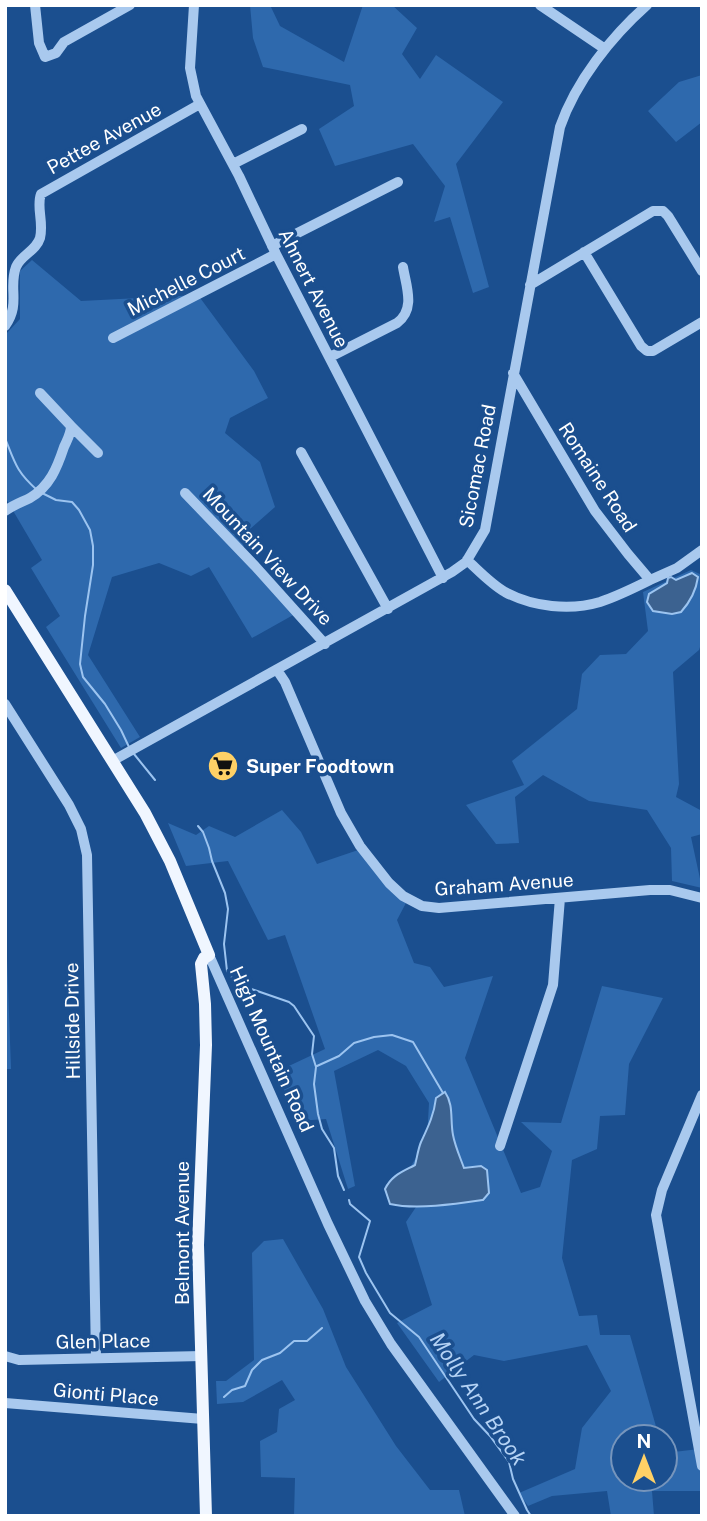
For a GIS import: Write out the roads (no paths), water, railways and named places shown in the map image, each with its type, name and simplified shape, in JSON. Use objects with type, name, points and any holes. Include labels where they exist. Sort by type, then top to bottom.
[{"type":"main road","name":"High Mountain Road","points":[[5,590],[157,835],[209,955]]},
{"type":"main road","name":"Belmont Avenue","points":[[206,1516],[198,1245],[206,1045],[201,964],[209,955]]},
{"type":"street","points":[[35,5],[39,43],[45,57],[56,53],[64,42],[130,5]]},
{"type":"street","name":"Ahnert Avenue","points":[[194,5],[190,68],[196,96],[443,578]]},
{"type":"street","points":[[540,5],[605,49]]},
{"type":"street","name":"Sicomac Road","points":[[112,761],[388,609],[467,561],[485,530],[563,118],[605,49],[647,5]]},
{"type":"street","name":"Pettee Avenue","points":[[5,326],[12,316],[17,263],[34,249],[39,239],[41,215],[38,201],[41,194],[200,104]]},
{"type":"street","points":[[233,164],[302,129]]},
{"type":"street","name":"Michelle Court","points":[[113,338],[398,182]]},
{"type":"street","points":[[530,285],[658,210],[668,216],[702,271]]},
{"type":"street","points":[[584,253],[641,346],[647,351],[653,351],[702,322]]},
{"type":"street","points":[[330,357],[404,318],[409,304],[403,267]]},
{"type":"street","name":"Romaine Road","points":[[513,373],[600,519],[650,580]]},
{"type":"street","points":[[40,393],[98,453]]},
{"type":"street","points":[[5,510],[39,491],[49,482],[71,433],[71,426]]},
{"type":"street","points":[[301,452],[388,609]]},
{"type":"street","name":"Mountain View Drive","points":[[185,493],[256,566],[325,644]]},
{"type":"street","points":[[467,561],[504,591],[530,602],[551,606],[588,605],[677,568],[702,550]]},
{"type":"street","name":"Graham Avenue","points":[[277,670],[285,682],[341,813],[359,846],[402,896],[422,906],[439,908],[670,890],[702,898]]},
{"type":"street","name":"Hillside Drive","points":[[5,704],[73,813],[81,829],[87,855],[96,1358]]},
{"type":"street","points":[[500,1146],[552,985],[560,898]]},
{"type":"street","name":"High Mountain Road","points":[[209,955],[365,1301],[391,1344],[515,1516]]},
{"type":"street","points":[[702,1095],[662,1190],[656,1214],[702,1466]]},
{"type":"street","name":"Glen Place","points":[[5,1356],[19,1360],[202,1356]]},
{"type":"street","name":"Gionti Place","points":[[5,1404],[203,1419]]},
{"type":"waterway","name":"Molly Ann Brook","points":[[5,438],[20,472],[37,490]]},
{"type":"waterway","name":"Molly Ann Brook","points":[[42,493],[56,500],[72,502],[90,530],[93,565],[80,664],[83,677],[105,704],[129,747]]},
{"type":"waterway","name":"Molly Ann Brook","points":[[134,754],[155,780]]},
{"type":"waterway","name":"Molly Ann Brook","points":[[198,826],[203,832],[225,893],[228,909],[224,944],[227,971],[237,984],[289,1002],[314,1036],[312,1054],[316,1067],[314,1084],[318,1114],[322,1129],[334,1148],[338,1176],[344,1190]]},
{"type":"waterway","points":[[317,1066],[339,1056],[354,1043],[392,1035],[413,1042],[443,1093]]},
{"type":"waterway","name":"Molly Ann Brook","points":[[349,1200],[350,1204],[370,1221],[359,1257],[366,1273],[390,1313],[419,1337],[474,1419],[509,1462],[513,1479],[531,1516]]},
{"type":"waterway","points":[[224,1397],[232,1390],[245,1386],[252,1370],[262,1360],[280,1353],[294,1341],[307,1341],[322,1328]]},
{"type":"place","name":"Super Foodtown","points":[[223,766]]}]
